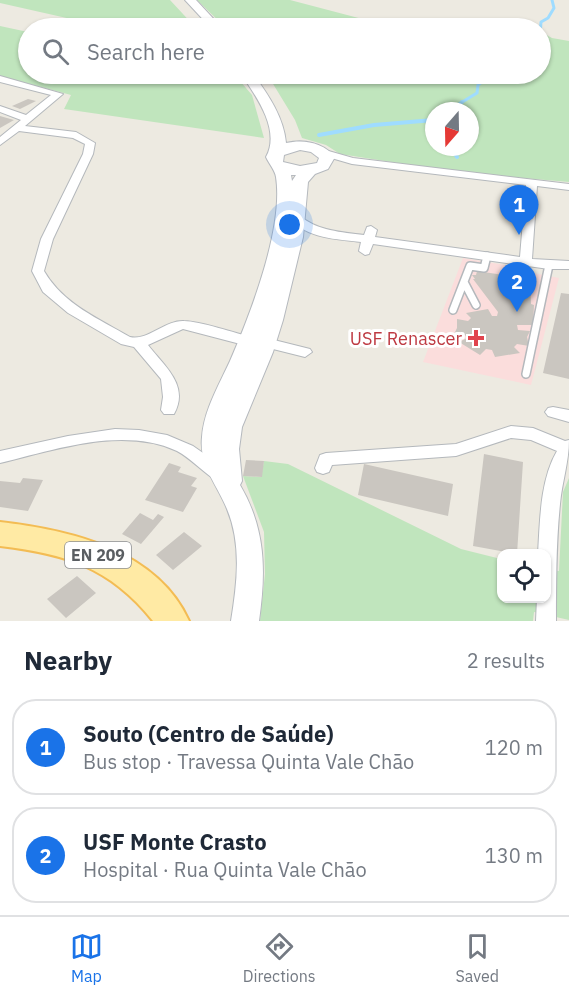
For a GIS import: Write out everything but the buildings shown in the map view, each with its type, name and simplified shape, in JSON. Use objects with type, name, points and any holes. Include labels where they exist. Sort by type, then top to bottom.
[{"type":"main road","points":[[180,0],[197,18]]},
{"type":"main road","points":[[190,0],[208,18]]},
{"type":"main road","points":[[244,616],[249,544],[240,510],[226,483],[212,446],[215,429],[230,384],[257,342],[264,296],[280,231],[284,177],[277,159],[279,145],[274,122],[254,84]]},
{"type":"main road","points":[[264,84],[278,106],[289,132],[319,163]]},
{"type":"main road","points":[[277,159],[288,147],[305,146]]},
{"type":"main road","points":[[277,159],[291,171],[319,163]]},
{"type":"main road","points":[[226,483],[227,449],[231,427],[257,342],[292,246],[300,181],[319,163]]},
{"type":"main road","name":"EN 209","points":[[0,534],[47,539],[94,552],[143,586],[173,621]]},
{"type":"street","points":[[0,79],[18,84]]},
{"type":"street","points":[[0,142],[58,94],[19,84]]},
{"type":"street","points":[[0,109],[28,119]]},
{"type":"street","points":[[17,128],[76,135],[90,143],[88,154],[47,239],[38,271],[48,289],[74,310],[126,341],[139,344],[167,374],[173,390],[169,410]]},
{"type":"street","points":[[319,163],[352,160],[389,170],[569,188]]},
{"type":"street","points":[[526,262],[532,183]]},
{"type":"street","points":[[296,218],[304,226],[323,233],[549,265],[569,265]]},
{"type":"street","points":[[292,246],[302,237],[323,233]]},
{"type":"street","points":[[139,344],[168,329],[183,326],[305,352]]},
{"type":"street","points":[[181,447],[195,445],[203,439],[212,414],[230,384]]},
{"type":"street","points":[[553,412],[569,416]]},
{"type":"street","points":[[322,468],[326,459],[456,450],[511,432],[533,434],[567,447],[555,473],[548,547],[546,621]]},
{"type":"street","points":[[0,457],[114,436],[160,439],[181,447],[226,483]]},
{"type":"lane","points":[[453,310],[470,266],[484,268],[487,256]]},
{"type":"lane","points":[[526,374],[549,265]]},
{"type":"lane","points":[[464,282],[476,304]]},
{"type":"shaded area","points":[[463,258],[524,268],[533,273],[559,278],[531,385],[423,362]]},
{"type":"green space","points":[[0,0],[170,0],[187,18],[67,18],[0,3]]},
{"type":"green space","points":[[197,0],[290,0],[359,18],[216,18]]},
{"type":"green space","points":[[0,26],[18,30],[18,81],[0,76]]},
{"type":"green space","points":[[551,37],[569,41],[569,182],[455,172],[340,154],[326,145],[302,138],[295,120],[273,84],[551,84]]},
{"type":"green space","points":[[30,84],[243,84],[252,95],[264,138],[64,109],[71,95]]},
{"type":"green space","points":[[264,461],[288,464],[461,549],[497,558],[497,603],[551,603],[551,570],[559,571],[563,492],[569,478],[569,620],[534,612],[533,621],[260,621],[265,574],[264,532],[243,476],[261,477]]},
{"type":"waterway","points":[[548,18],[554,8],[552,0]]},
{"type":"waterway","points":[[462,102],[477,93],[479,84]]},
{"type":"waterway","points":[[319,135],[374,125],[425,121]]},
{"type":"place","name":"Souto (Centro de Saúde)","points":[[519,235]]},
{"type":"place","name":"USF Monte Crasto","points":[[517,312]]},
{"type":"place","name":"USF Renascer","points":[[476,338]]}]
